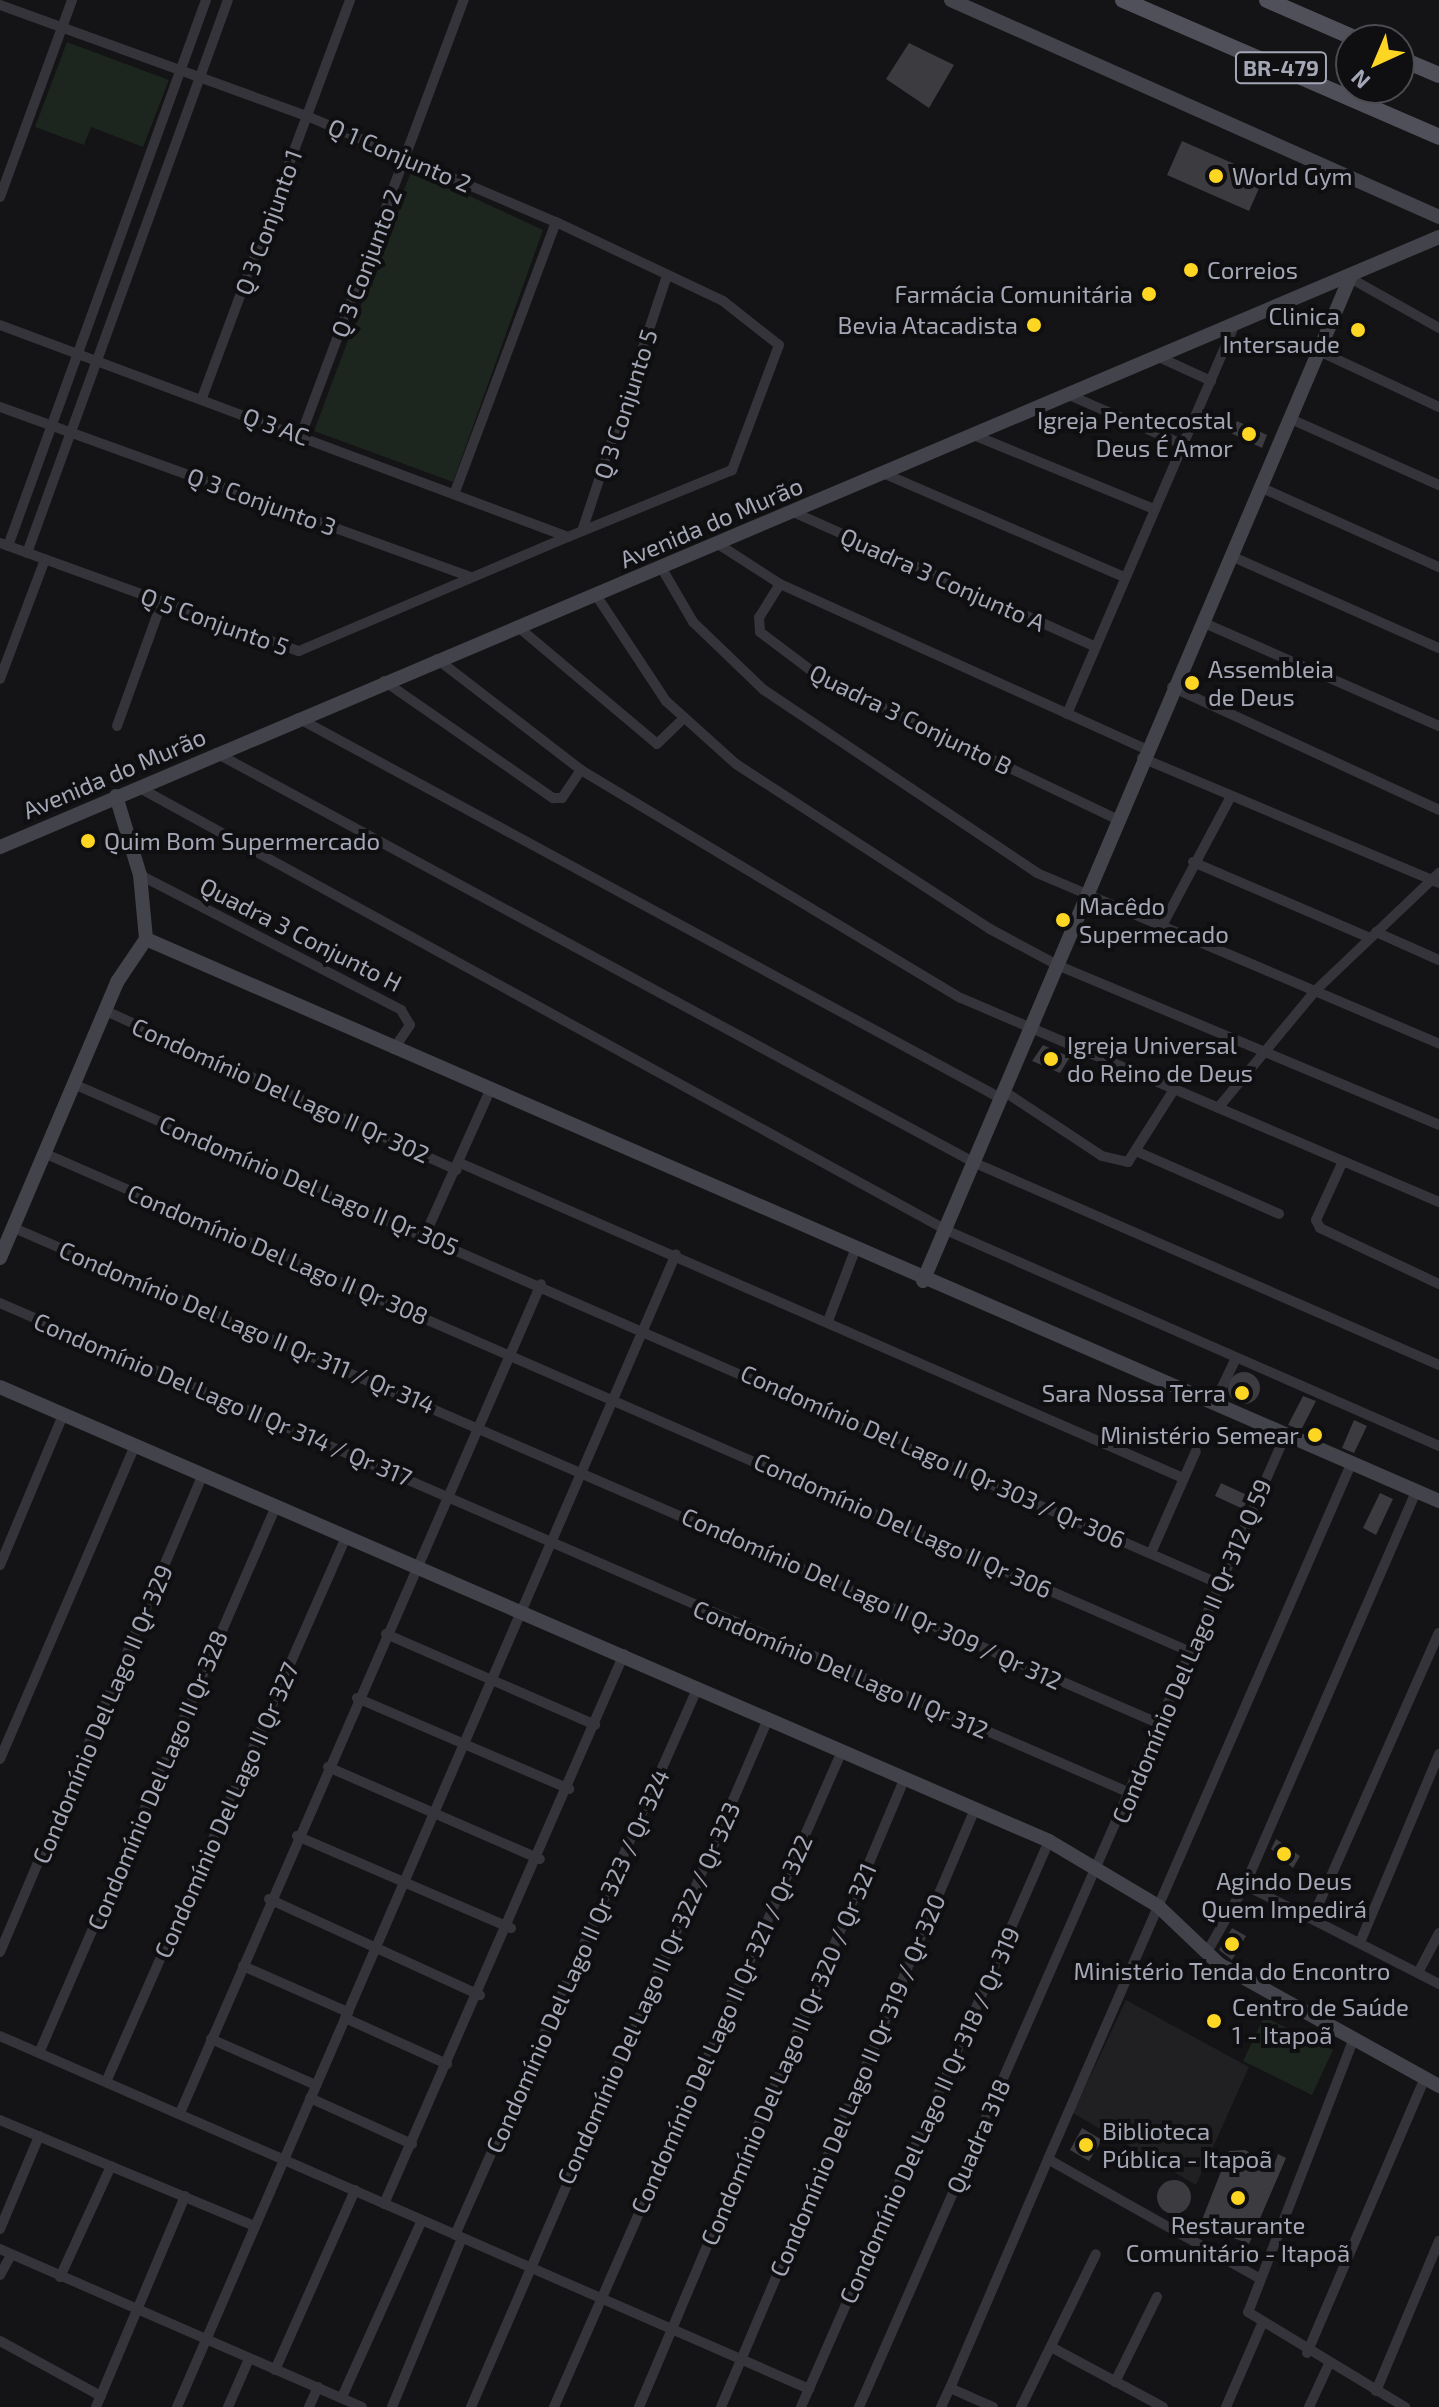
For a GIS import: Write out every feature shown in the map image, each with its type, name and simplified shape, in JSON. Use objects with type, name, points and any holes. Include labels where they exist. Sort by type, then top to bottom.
[{"type":"main road","name":"BR-479","points":[[1123,0],[1439,137]]},
{"type":"main road","name":"BR-479","points":[[1267,0],[1335,30]]},
{"type":"main road","points":[[1415,65],[1439,75]]},
{"type":"street","points":[[0,197],[72,0]]},
{"type":"street","points":[[4,545],[52,426],[206,0]]},
{"type":"street","points":[[27,553],[228,0]]},
{"type":"street","name":"Q 3 Conjunto 1","points":[[202,398],[350,0]]},
{"type":"street","name":"Q 3 Conjunto 2","points":[[301,435],[464,0]]},
{"type":"street","points":[[951,0],[1439,217]]},
{"type":"street","name":"Q 1 Conjunto 2","points":[[0,5],[307,116],[407,156],[723,301],[779,345],[739,463],[582,531]]},
{"type":"street","points":[[455,492],[556,222]]},
{"type":"street","name":"Avenida do Murão","points":[[0,847],[384,681],[1232,330],[1439,237]]},
{"type":"street","name":"Q 3 Conjunto 5","points":[[582,531],[667,276]]},
{"type":"street","points":[[923,1281],[948,1231],[1172,687],[1293,420],[1350,278],[1439,328]]},
{"type":"street","name":"Q 3 AC","points":[[0,325],[455,492],[568,537]]},
{"type":"street","points":[[1067,714],[1232,330]]},
{"type":"street","points":[[1321,352],[1439,407]]},
{"type":"street","points":[[1163,359],[1211,381]]},
{"type":"street","points":[[1069,395],[1184,445]]},
{"type":"street","name":"Q 3 Conjunto 3","points":[[0,407],[471,577]]},
{"type":"street","points":[[1293,420],[1439,485]]},
{"type":"street","points":[[976,436],[1154,509]]},
{"type":"street","points":[[885,474],[1124,577]]},
{"type":"street","points":[[1262,488],[1439,567]]},
{"type":"street","name":"Quadra 3 Conjunto A","points":[[793,512],[1094,646]]},
{"type":"street","points":[[568,537],[582,531]]},
{"type":"street","name":"Q 5 Conjunto 5","points":[[4,545],[299,651],[568,537]]},
{"type":"street","points":[[718,544],[780,584],[1067,714],[1231,796],[1436,879],[1316,990],[1218,1108]]},
{"type":"street","points":[[1231,556],[1439,648]]},
{"type":"street","points":[[0,679],[45,559]]},
{"type":"street","points":[[661,567],[693,622],[774,698],[1037,873],[1439,1044]]},
{"type":"street","name":"Quadra 3 Conjunto B","points":[[780,584],[759,617],[760,632],[821,678],[1117,819]]},
{"type":"street","points":[[596,595],[683,719],[774,791],[1057,965],[1267,1049],[1439,1125]]},
{"type":"street","points":[[117,726],[162,602]]},
{"type":"street","points":[[1202,622],[1439,726]]},
{"type":"street","points":[[517,626],[657,744],[683,719]]},
{"type":"street","points":[[437,659],[581,770],[857,938],[1031,1029],[1439,1202]]},
{"type":"street","points":[[384,681],[553,798],[562,798],[581,770]]},
{"type":"street","points":[[1172,687],[1439,810]]},
{"type":"street","points":[[298,718],[1003,1096],[1117,1163],[1138,1152],[1175,1088]]},
{"type":"street","points":[[216,753],[975,1163],[1439,1365]]},
{"type":"street","points":[[138,787],[948,1231],[1439,1446]]},
{"type":"street","points":[[0,1258],[129,957],[146,939],[140,875],[116,796]]},
{"type":"street","points":[[1163,924],[1193,862],[1231,796]]},
{"type":"street","points":[[1193,862],[1439,960]]},
{"type":"street","name":"Quadra 3 Conjunto H","points":[[140,875],[401,1010],[410,1025],[394,1049]]},
{"type":"street","points":[[146,939],[394,1049],[491,1088],[854,1253],[1439,1501]]},
{"type":"street","name":"Condomínio Del Lago II Qr 302","points":[[106,1011],[458,1166],[676,1254],[1183,1478]]},
{"type":"street","name":"Condomínio Del Lago II Qr 305","points":[[76,1085],[645,1328]]},
{"type":"street","points":[[425,1235],[491,1088]]},
{"type":"street","points":[[1138,1152],[1279,1214]]},
{"type":"street","name":"Condomínio Del Lago II Qr 308","points":[[46,1154],[614,1399]]},
{"type":"street","points":[[1343,1161],[1316,1220],[1320,1228],[1439,1284]]},
{"type":"street","name":"Condomínio Del Lago II Qr 311 / Qr 314","points":[[14,1228],[584,1473]]},
{"type":"street","points":[[828,1321],[854,1253]]},
{"type":"street","points":[[177,2407],[208,2342],[310,2098],[584,1473],[676,1254]]},
{"type":"street","points":[[180,2113],[269,1899],[541,1284]]},
{"type":"street","name":"Condomínio Del Lago II Qr 314 / Qr 317","points":[[0,1303],[553,1544]]},
{"type":"street","name":"Condomínio Del Lago II Qr 303 / Qr 306","points":[[645,1328],[1220,1584]]},
{"type":"street","points":[[1214,1404],[1236,1358]]},
{"type":"street","points":[[0,1387],[522,1613],[624,1654],[904,1780],[1049,1841],[1098,1865],[1158,1906],[1206,1954],[1439,2086]]},
{"type":"street","name":"Condomínio Del Lago II Qr 306","points":[[614,1399],[1191,1652]]},
{"type":"street","points":[[0,1565],[63,1415]]},
{"type":"street","name":"Condomínio Del Lago II Qr 312 Q 59","points":[[1098,1865],[1285,1436]]},
{"type":"street","points":[[0,1759],[135,1446]]},
{"type":"street","points":[[1151,1553],[1196,1451]]},
{"type":"street","points":[[941,2407],[1351,1464]]},
{"type":"street","name":"Condomínio Del Lago II Qr 309 / Qr 312","points":[[584,1473],[1160,1724]]},
{"type":"street","name":"Condomínio Del Lago II Qr 329","points":[[0,1952],[203,1474]]},
{"type":"street","points":[[1206,1954],[1245,1885],[1416,1492]]},
{"type":"street","name":"Condomínio Del Lago II Qr 328","points":[[39,2053],[276,1506]]},
{"type":"street","name":"Condomínio Del Lago II Qr 327","points":[[106,2082],[346,1537]]},
{"type":"street","name":"Condomínio Del Lago II Qr 312","points":[[553,1544],[1130,1793]]},
{"type":"street","points":[[1312,1919],[1439,1633]]},
{"type":"street","points":[[386,1634],[595,1725]]},
{"type":"street","points":[[384,2204],[511,1928],[624,1654]]},
{"type":"street","name":"Condomínio Del Lago II Qr 323 / Qr 324","points":[[392,2407],[458,2236],[698,1687]]},
{"type":"street","points":[[357,1698],[569,1789]]},
{"type":"street","name":"Condomínio Del Lago II Qr 322 / Qr 323","points":[[471,2407],[768,1719]]},
{"type":"street","name":"Condomínio Del Lago II Qr 321 / Qr 322","points":[[554,2407],[842,1751]]},
{"type":"street","points":[[1361,1940],[1439,1754]]},
{"type":"street","points":[[328,1767],[540,1859]]},
{"type":"street","name":"Condomínio Del Lago II Qr 320 / Qr 321","points":[[639,2407],[904,1780]]},
{"type":"street","name":"Condomínio Del Lago II Qr 319 / Qr 320","points":[[721,2407],[975,1809]]},
{"type":"street","points":[[297,1836],[511,1928]]},
{"type":"street","name":"Condomínio Del Lago II Qr 318 / Qr 319","points":[[801,2407],[1049,1841]]},
{"type":"street","name":"Quadra 318","points":[[859,2407],[1098,1865]]},
{"type":"street","points":[[1245,1885],[1361,1940],[1439,1984]]},
{"type":"street","points":[[269,1899],[480,1995]]},
{"type":"street","points":[[1419,1971],[1439,1933]]},
{"type":"street","points":[[243,1966],[447,2064]]},
{"type":"street","points":[[0,2036],[286,2158],[384,2204],[809,2389]]},
{"type":"street","points":[[1354,2038],[1257,2277],[1248,2312],[1261,2326],[1405,2407]]},
{"type":"street","points":[[211,2039],[316,2085]]},
{"type":"street","points":[[1307,2353],[1425,2078]]},
{"type":"street","points":[[310,2098],[412,2144]]},
{"type":"street","points":[[0,2120],[255,2226]]},
{"type":"street","points":[[0,2229],[39,2136]]},
{"type":"street","points":[[1048,2159],[1257,2277]]},
{"type":"street","points":[[60,2277],[111,2166]]},
{"type":"street","points":[[275,2370],[355,2190]]},
{"type":"street","points":[[96,2407],[185,2196]]},
{"type":"street","points":[[342,2397],[422,2220]]},
{"type":"street","points":[[1376,2391],[1439,2241]]},
{"type":"street","points":[[0,2249],[135,2312],[362,2407]]},
{"type":"street","points":[[1021,2407],[1096,2254]]},
{"type":"street","points":[[0,2275],[11,2255]]},
{"type":"street","points":[[1115,2382],[1157,2297]]},
{"type":"street","points":[[1226,2407],[1261,2326]]},
{"type":"street","points":[[0,2341],[101,2396]]},
{"type":"street","points":[[1051,2347],[1163,2407]]},
{"type":"street","points":[[228,2407],[249,2359]]},
{"type":"street","points":[[1309,2407],[1328,2366]]},
{"type":"street","points":[[309,2407],[318,2387]]},
{"type":"street","points":[[950,2388],[993,2407]]},
{"type":"shaded area","points":[[67,42],[169,80],[143,147],[91,127],[84,145],[35,127]]},
{"type":"shaded area","points":[[412,169],[543,230],[453,482],[314,431]]},
{"type":"shaded area","points":[[1126,2000],[1249,2067],[1196,2185],[1073,2113]]},
{"type":"shaded area","points":[[1264,2017],[1333,2050],[1312,2095],[1243,2061]]},
{"type":"building","points":[[909,43],[954,65],[929,108],[886,79]]},
{"type":"building","name":"World Gym","points":[[1182,141],[1264,177],[1249,211],[1167,175]]},
{"type":"building","name":"Igreja Pentecostal Deus É Amor","points":[[1237,421],[1267,435],[1262,448],[1231,433]]},
{"type":"building","name":"Igreja Universal do Reino de Deus","points":[[1043,1045],[1070,1057],[1060,1073],[1032,1061]]},
{"type":"building","name":"Sara Nossa Terra","points":[[1244,1372],[1255,1377],[1260,1388],[1255,1399],[1244,1404],[1233,1399],[1228,1388],[1233,1377]]},
{"type":"building","points":[[1303,1396],[1316,1401],[1301,1430],[1288,1425]]},
{"type":"building","points":[[1354,1420],[1367,1426],[1354,1453],[1342,1448]]},
{"type":"building","points":[[1221,1483],[1249,1496],[1243,1509],[1215,1496]]},
{"type":"building","points":[[1380,1493],[1393,1499],[1376,1535],[1363,1528]]},
{"type":"building","name":"Agindo Deus Quem Impedirá","points":[[1276,1839],[1300,1856],[1293,1868],[1271,1849]]},
{"type":"building","name":"Ministério Tenda do Encontro","points":[[1232,1928],[1246,1936],[1232,1960],[1219,1950]]},
{"type":"building","name":"Biblioteca Pública - Itapoã","points":[[1082,2128],[1102,2140],[1089,2161],[1070,2150]]},
{"type":"building","name":"Restaurante Comunitário - Itapoã","points":[[1245,2150],[1274,2165],[1278,2154],[1286,2158],[1249,2244],[1200,2225],[1229,2151]]},
{"type":"building","points":[[1174,2180],[1186,2185],[1191,2197],[1186,2209],[1174,2214],[1162,2209],[1157,2197],[1162,2185]]},
{"type":"place","name":"World Gym","points":[[1216,176]]},
{"type":"place","name":"Correios","points":[[1191,270]]},
{"type":"place","name":"Farmácia Comunitária","points":[[1149,294]]},
{"type":"place","name":"Bevia Atacadista","points":[[1034,325]]},
{"type":"place","name":"Clinica Intersaude","points":[[1358,330]]},
{"type":"place","name":"Igreja Pentecostal Deus É Amor","points":[[1249,434]]},
{"type":"place","name":"Assembleia de Deus","points":[[1192,683]]},
{"type":"place","name":"Quim Bom Supermercado","points":[[88,841]]},
{"type":"place","name":"Macêdo Supermecado","points":[[1063,920]]},
{"type":"place","name":"Igreja Universal do Reino de Deus","points":[[1051,1059]]},
{"type":"place","name":"Sara Nossa Terra","points":[[1242,1393]]},
{"type":"place","name":"Ministério Semear","points":[[1315,1435]]},
{"type":"place","name":"Agindo Deus Quem Impedirá","points":[[1284,1854]]},
{"type":"place","name":"Ministério Tenda do Encontro","points":[[1232,1944]]},
{"type":"place","name":"Centro de Saúde 1 - Itapoã","points":[[1214,2021]]},
{"type":"place","name":"Biblioteca Pública - Itapoã","points":[[1086,2145]]},
{"type":"place","name":"Restaurante Comunitário - Itapoã","points":[[1238,2198]]}]
